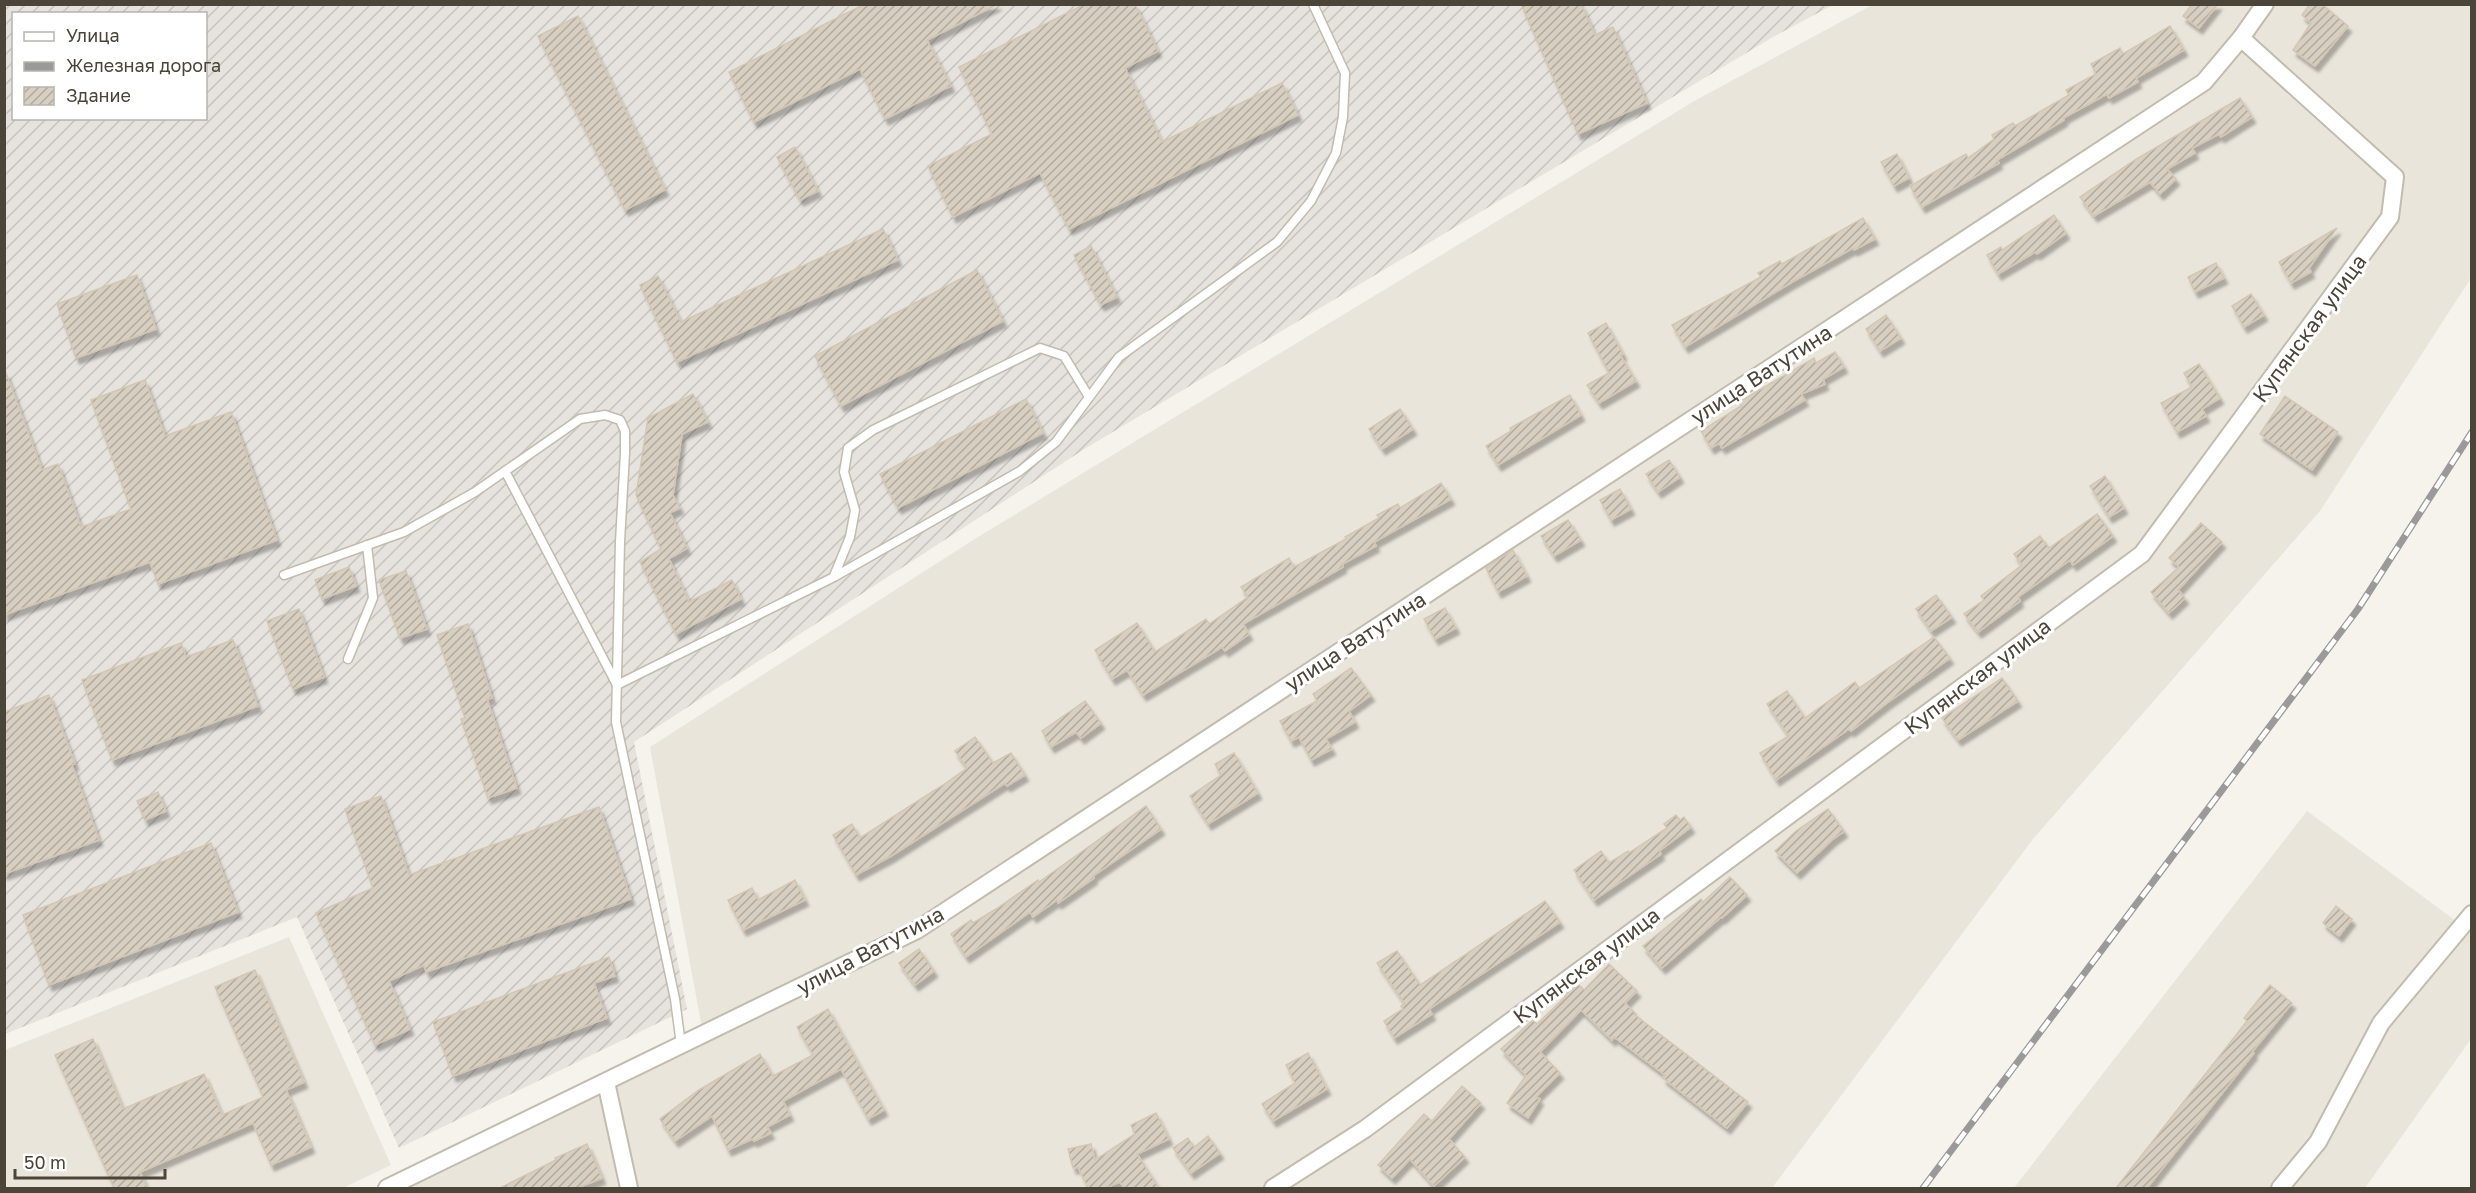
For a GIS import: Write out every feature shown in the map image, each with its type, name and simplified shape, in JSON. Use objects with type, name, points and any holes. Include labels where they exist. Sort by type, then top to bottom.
[{"type":"street","name":"улица Ватутина","points":[[387,1188],[916,930],[2204,82],[2241,38],[2265,4]]},
{"type":"street","name":"Купянская улица","points":[[1273,1188],[1365,1129],[2142,554],[2390,217],[2395,177],[2241,38]]},
{"type":"street","points":[[2280,1188],[2318,1142],[2381,1023],[2472,914]]},
{"type":"street","points":[[606,1082],[628,1188]]},
{"type":"lane","points":[[617,685],[834,577],[1020,471],[1056,442],[1119,357],[1277,242],[1311,201],[1336,153],[1343,117],[1345,73],[1314,4]]},
{"type":"lane","points":[[834,577],[850,537],[855,510],[844,472],[848,448],[873,430],[1040,348],[1064,356],[1089,397]]},
{"type":"lane","points":[[284,575],[404,532],[475,492],[580,418],[605,415],[620,420],[626,431],[626,453],[620,542],[616,722],[675,999],[681,1046]]},
{"type":"lane","points":[[505,471],[617,685]]},
{"type":"lane","points":[[348,658],[373,598],[367,545]]},
{"type":"shaded area","points":[[5,5],[1833,5],[1773,37],[1086,448],[634,742],[687,1009],[399,1148],[297,917],[5,1034]]},
{"type":"shaded area","points":[[1872,5],[2471,5],[2471,278],[2320,511],[2033,839],[1772,1188],[410,1188],[705,1044],[650,747],[978,537],[1696,100]]},
{"type":"shaded area","points":[[2307,811],[2471,932],[2471,1039],[2365,1188],[2014,1188]]},
{"type":"shaded area","points":[[289,937],[391,1165],[343,1188],[5,1188],[5,1050]]},
{"type":"building","points":[[865,4],[998,4],[927,40],[951,86],[885,119],[860,69],[754,122],[729,72]]},
{"type":"building","points":[[1085,4],[1135,4],[1158,51],[1125,68],[1162,142],[1282,83],[1298,115],[1069,229],[1040,173],[953,217],[928,166],[992,134],[959,67]]},
{"type":"building","points":[[1521,4],[1581,4],[1595,35],[1613,27],[1647,103],[1578,134]]},
{"type":"building","points":[[2192,4],[2218,4],[2199,28],[2183,16]]},
{"type":"building","points":[[2310,4],[2322,4],[2348,26],[2315,66],[2293,50],[2311,23],[2302,15]]},
{"type":"building","points":[[578,16],[665,190],[625,210],[538,36]]},
{"type":"building","points":[[2170,26],[2184,50],[2136,78],[2138,82],[2109,98],[2107,94],[2063,118],[2064,120],[1997,160],[1999,163],[1922,207],[1910,186],[1966,154],[1968,158],[1994,139],[1992,135],[2013,123],[2015,126],[2069,95],[2066,90],[2096,74],[2091,64],[2120,48],[2123,54]]},
{"type":"building","points":[[2240,98],[2252,117],[2221,137],[2219,134],[2192,148],[2195,153],[2167,169],[2176,179],[2160,194],[2150,182],[2094,216],[2080,197],[2135,160]]},
{"type":"building","points":[[795,147],[818,191],[800,200],[777,157]]},
{"type":"building","points":[[1897,154],[1909,178],[1894,186],[1881,162]]},
{"type":"building","points":[[2054,215],[2066,233],[2037,254],[2035,252],[1998,274],[1987,255],[2001,247],[2002,250]]},
{"type":"building","points":[[1863,218],[1875,239],[1854,250],[1853,248],[1792,282],[1685,347],[1672,325],[1761,277],[1758,273],[1780,261],[1782,264]]},
{"type":"building","points":[[2337,228],[2309,268],[2311,272],[2291,283],[2279,262]]},
{"type":"building","points":[[883,229],[898,260],[677,362],[640,285],[658,276],[681,322]]},
{"type":"building","points":[[1091,246],[1117,297],[1101,305],[1074,255]]},
{"type":"building","points":[[2216,263],[2224,278],[2195,292],[2188,277]]},
{"type":"building","points":[[977,270],[1003,321],[841,406],[815,356]]},
{"type":"building","points":[[137,275],[156,329],[76,358],[57,304]]},
{"type":"building","points":[[2251,294],[2264,315],[2244,327],[2232,306]]},
{"type":"building","points":[[1886,315],[1901,338],[1880,351],[1866,329]]},
{"type":"building","points":[[1606,323],[1623,354],[1620,355],[1636,381],[1599,403],[1587,385],[1609,373],[1588,333]]},
{"type":"building","points":[[1835,352],[1844,367],[1823,379],[1825,384],[1801,394],[1805,400],[1722,448],[1719,443],[1711,448],[1701,431],[1741,406],[1739,402],[1814,358],[1816,363]]},
{"type":"building","points":[[2199,364],[2220,398],[2202,409],[2206,416],[2177,432],[2161,403],[2192,387],[2184,373]]},
{"type":"building","points":[[4,373],[6,373],[42,470],[58,464],[81,527],[131,509],[91,400],[145,380],[165,436],[231,412],[277,540],[158,584],[150,562],[4,615]]},
{"type":"building","points":[[693,394],[708,422],[682,434],[673,495],[680,508],[670,513],[687,548],[669,559],[689,602],[732,580],[741,599],[676,634],[640,562],[661,549],[636,495],[648,418]]},
{"type":"building","points":[[1570,395],[1581,415],[1498,465],[1486,446],[1511,431],[1510,428]]},
{"type":"building","points":[[2285,396],[2338,432],[2312,470],[2260,434]]},
{"type":"building","points":[[1026,399],[1043,433],[898,508],[880,474]]},
{"type":"building","points":[[1400,409],[1413,429],[1382,449],[1369,429]]},
{"type":"building","points":[[1669,460],[1680,477],[1658,492],[1646,474]]},
{"type":"building","points":[[2105,476],[2124,508],[2109,517],[2090,486]]},
{"type":"building","points":[[1441,483],[1451,499],[1374,542],[1376,546],[1342,564],[1343,567],[1243,624],[1249,634],[1225,651],[1222,647],[1143,695],[1127,670],[1112,679],[1095,650],[1137,623],[1155,652],[1206,619],[1209,624],[1248,597],[1241,587],[1289,558],[1294,567],[1346,539],[1345,537],[1379,518],[1377,515],[1398,504],[1400,508]]},
{"type":"building","points":[[1620,489],[1631,509],[1611,520],[1600,500]]},
{"type":"building","points":[[2097,514],[2113,536],[2073,565],[2070,560],[2018,597],[2020,601],[1978,632],[1964,614],[1984,600],[1981,596],[2022,565],[2014,554],[2040,536],[2049,548]]},
{"type":"building","points":[[1568,520],[1581,540],[1554,556],[1541,536]]},
{"type":"building","points":[[2201,523],[2222,542],[2178,590],[2185,598],[2169,613],[2151,592],[2179,567],[2169,558]]},
{"type":"building","points":[[1513,550],[1527,576],[1498,592],[1486,568]]},
{"type":"building","points":[[349,567],[356,586],[322,599],[315,580]]},
{"type":"building","points":[[406,571],[427,629],[400,638],[379,580]]},
{"type":"building","points":[[1936,595],[1952,617],[1931,631],[1916,609]]},
{"type":"building","points":[[1445,608],[1456,628],[1435,639],[1424,619]]},
{"type":"building","points":[[299,609],[324,677],[293,689],[267,621]]},
{"type":"building","points":[[468,624],[492,698],[487,699],[517,788],[488,798],[461,719],[465,718],[437,635]]},
{"type":"building","points":[[1934,637],[1950,658],[1851,731],[1849,729],[1776,780],[1760,753],[1789,736],[1767,704],[1787,691],[1805,718],[1855,682],[1859,688]]},
{"type":"building","points":[[233,640],[258,706],[112,760],[82,680],[181,643],[186,657]]},
{"type":"building","points":[[1351,668],[1371,695],[1349,711],[1355,722],[1326,739],[1332,749],[1311,760],[1299,737],[1291,741],[1280,721],[1317,701],[1313,694]]},
{"type":"building","points":[[2002,678],[2018,701],[1958,740],[1942,718]]},
{"type":"building","points":[[49,695],[75,764],[72,765],[99,840],[4,874],[4,712]]},
{"type":"building","points":[[1085,701],[1101,723],[1081,738],[1076,732],[1051,747],[1042,731]]},
{"type":"building","points":[[975,737],[993,763],[1011,753],[1025,775],[1007,786],[1005,783],[891,856],[856,875],[833,835],[852,824],[860,838],[943,785],[967,768],[955,751]]},
{"type":"building","points":[[1234,753],[1258,793],[1208,824],[1190,796],[1221,775],[1215,764]]},
{"type":"building","points":[[158,792],[166,811],[145,820],[137,801]]},
{"type":"building","points":[[381,796],[409,875],[599,807],[631,899],[426,972],[424,965],[389,981],[410,1029],[375,1045],[316,913],[373,888],[345,809]]},
{"type":"building","points":[[1146,806],[1161,829],[1058,903],[1057,900],[1033,917],[1030,912],[966,957],[951,934],[971,920],[973,923],[996,909],[1038,880],[1039,882]]},
{"type":"building","points":[[1828,809],[1844,831],[1797,873],[1775,851],[1796,831]]},
{"type":"building","points":[[1676,815],[1680,820],[1684,817],[1691,827],[1659,851],[1661,854],[1594,900],[1574,870],[1601,851],[1609,863],[1628,851],[1629,853],[1667,828],[1664,824]]},
{"type":"building","points":[[211,843],[238,912],[49,985],[23,915]]},
{"type":"building","points":[[1730,877],[1747,895],[1662,968],[1643,946],[1701,899],[1703,902]]},
{"type":"building","points":[[795,880],[805,900],[743,930],[728,900],[752,888],[758,900]]},
{"type":"building","points":[[1545,901],[1560,922],[1429,1009],[1432,1014],[1394,1038],[1384,1021],[1403,1009],[1401,1006],[1405,1004],[1377,963],[1397,951],[1420,985]]},
{"type":"building","points":[[2336,906],[2352,919],[2339,936],[2323,923]]},
{"type":"building","points":[[919,949],[934,971],[915,985],[899,963]]},
{"type":"building","points":[[609,957],[615,976],[594,983],[607,1018],[453,1076],[433,1022]]},
{"type":"building","points":[[1609,964],[1637,991],[1625,1003],[1635,1015],[1748,1102],[1727,1128],[1663,1078],[1665,1075],[1614,1037],[1612,1040],[1581,1010],[1540,1052],[1560,1073],[1536,1097],[1540,1099],[1528,1118],[1507,1103],[1526,1075],[1501,1049],[1533,1020],[1537,1024],[1566,996],[1564,995],[1578,984],[1584,990]]},
{"type":"building","points":[[255,970],[304,1082],[286,1090],[311,1147],[271,1165],[253,1123],[140,1172],[147,1188],[114,1188],[55,1055],[93,1039],[123,1109],[204,1074],[222,1115],[263,1097],[215,987]]},
{"type":"building","points":[[2270,985],[2292,1003],[2147,1188],[2116,1188],[2247,1021],[2244,1018]]},
{"type":"building","points":[[828,1009],[884,1110],[868,1119],[841,1069],[783,1101],[790,1115],[767,1127],[771,1133],[754,1141],[752,1139],[728,1150],[712,1116],[675,1141],[660,1119],[699,1090],[760,1054],[773,1076],[813,1055],[797,1027]]},
{"type":"building","points":[[1308,1053],[1327,1089],[1273,1121],[1262,1104],[1295,1083],[1286,1065]]},
{"type":"building","points":[[1462,1086],[1481,1103],[1449,1139],[1465,1157],[1434,1186],[1410,1159],[1392,1178],[1378,1165],[1424,1114],[1432,1121]]},
{"type":"building","points":[[1156,1113],[1169,1139],[1137,1154],[1159,1188],[1124,1188],[1120,1182],[1105,1188],[1088,1188],[1078,1167],[1073,1168],[1068,1149],[1091,1144],[1095,1160],[1135,1134],[1131,1125]]},
{"type":"building","points":[[1208,1136],[1220,1153],[1191,1173],[1173,1148],[1188,1138],[1194,1147]]},
{"type":"building","points":[[587,1144],[602,1178],[577,1188],[500,1188],[556,1160],[555,1158]]},
{"type":"railway","points":[[1923,1188],[2358,609],[2472,432]]}]
